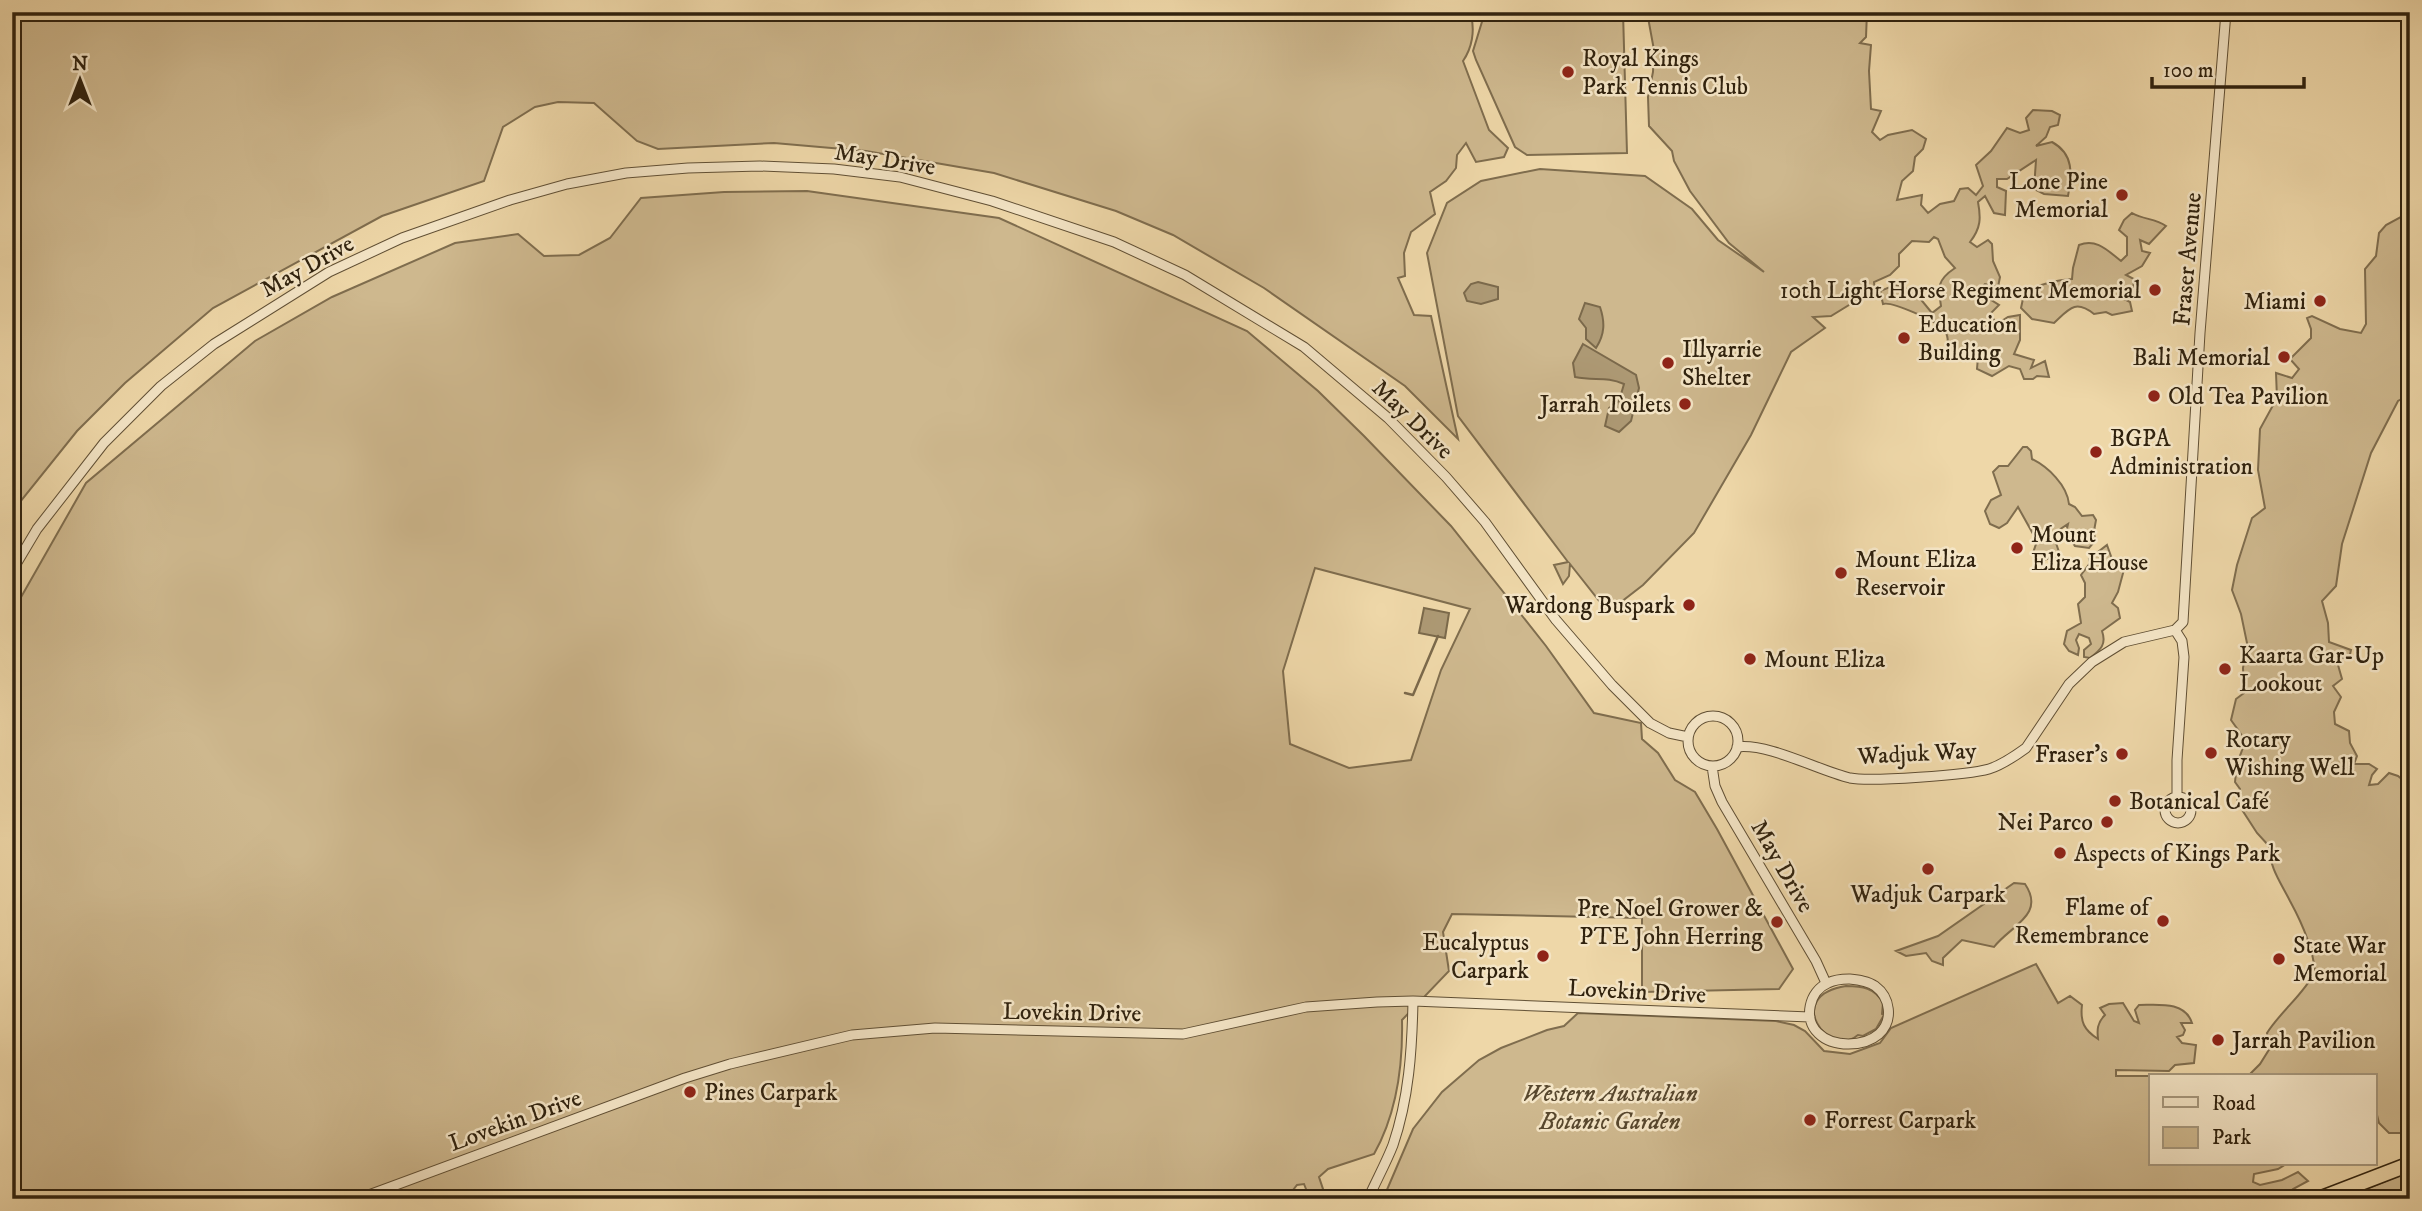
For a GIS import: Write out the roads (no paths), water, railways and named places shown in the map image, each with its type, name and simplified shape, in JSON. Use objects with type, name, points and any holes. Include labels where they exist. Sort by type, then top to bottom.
[{"type":"highway","points":[[2365,1181],[2410,1158]]},
{"type":"highway","points":[[2319,1199],[2410,1164]]},
{"type":"street","name":"Fraser Avenue","points":[[2175,630],[2183,622],[2185,615],[2200,333],[2226,12]]},
{"type":"street","name":"May Drive","points":[[12,571],[37,529],[104,443],[162,386],[214,344],[329,272],[402,238],[510,200],[567,184],[626,173],[688,168],[760,166],[834,169],[900,177],[992,201],[1114,242],[1185,275],[1304,346],[1388,418],[1446,477],[1485,522],[1556,620],[1612,685],[1650,723],[1668,733],[1688,737]]},
{"type":"street","name":"Wadjuk Way","points":[[1737,747],[1757,747],[1853,778],[1907,777],[1989,769],[2026,748],[2069,684],[2092,662],[2124,642],[2175,630]]},
{"type":"street","points":[[2175,630],[2182,641],[2184,657],[2177,797]]},
{"type":"street","points":[[1704,718],[1722,718],[1730,722],[1735,730],[1737,747],[1728,761],[1712,766],[1704,764],[1691,754],[1688,737],[1697,722],[1704,718]]},
{"type":"street","name":"May Drive","points":[[1712,766],[1715,786],[1722,802],[1816,961],[1826,983]]},
{"type":"street","points":[[1849,979],[1875,986],[1885,997],[1889,1012],[1887,1023],[1879,1034],[1852,1044],[1842,1044],[1821,1037],[1814,1029],[1810,1017],[1813,996],[1826,983],[1849,979]]},
{"type":"street","points":[[1368,1199],[1392,1147],[1401,1117],[1409,1071],[1413,1001]]},
{"type":"street","name":"Lovekin Drive","points":[[358,1199],[730,1064],[852,1035],[935,1028],[1183,1034],[1306,1007],[1413,1001],[1810,1017]]},
{"type":"waterway","points":[[1405,693],[1413,695],[1438,636]]},
{"type":"place","name":"Royal Kings Park Tennis Club","points":[[1568,72]]},
{"type":"place","name":"Lone Pine Memorial","points":[[2122,195]]},
{"type":"place","name":"10th Light Horse Regiment Memorial","points":[[2155,290]]},
{"type":"place","name":"Miami","points":[[2320,301]]},
{"type":"place","name":"Education Building","points":[[1904,338]]},
{"type":"place","name":"Bali Memorial","points":[[2284,357]]},
{"type":"place","name":"Illyarrie Shelter","points":[[1668,363]]},
{"type":"place","name":"Old Tea Pavilion","points":[[2154,396]]},
{"type":"place","name":"Jarrah Toilets","points":[[1685,404]]},
{"type":"place","name":"BGPA Administration","points":[[2096,452]]},
{"type":"place","name":"Mount Eliza House","points":[[2017,548]]},
{"type":"place","name":"Mount Eliza Reservoir","points":[[1841,573]]},
{"type":"place","name":"Wardong Buspark","points":[[1689,605]]},
{"type":"place","name":"Mount Eliza","points":[[1750,659]]},
{"type":"place","name":"Kaarta Gar-Up Lookout","points":[[2225,669]]},
{"type":"place","name":"Rotary Wishing Well","points":[[2211,753]]},
{"type":"place","name":"Fraser's","points":[[2122,754]]},
{"type":"place","name":"Botanical Café","points":[[2115,801]]},
{"type":"place","name":"Nei Parco","points":[[2107,822]]},
{"type":"place","name":"Aspects of Kings Park","points":[[2060,853]]},
{"type":"place","name":"Wadjuk Carpark","points":[[1928,869]]},
{"type":"place","name":"Flame of Remembrance","points":[[2163,921]]},
{"type":"place","name":"Pre Noel Grower & PTE John Herring","points":[[1777,922]]},
{"type":"place","name":"Eucalyptus Carpark","points":[[1543,956]]},
{"type":"place","name":"State War Memorial","points":[[2279,959]]},
{"type":"place","name":"Jarrah Pavilion","points":[[2218,1040]]},
{"type":"place","name":"Pines Carpark","points":[[690,1092]]},
{"type":"place","name":"Forrest Carpark","points":[[1810,1120]]},
{"type":"park label","name":"Western Australian Botanic Garden","points":[[1610,1107]]}]
